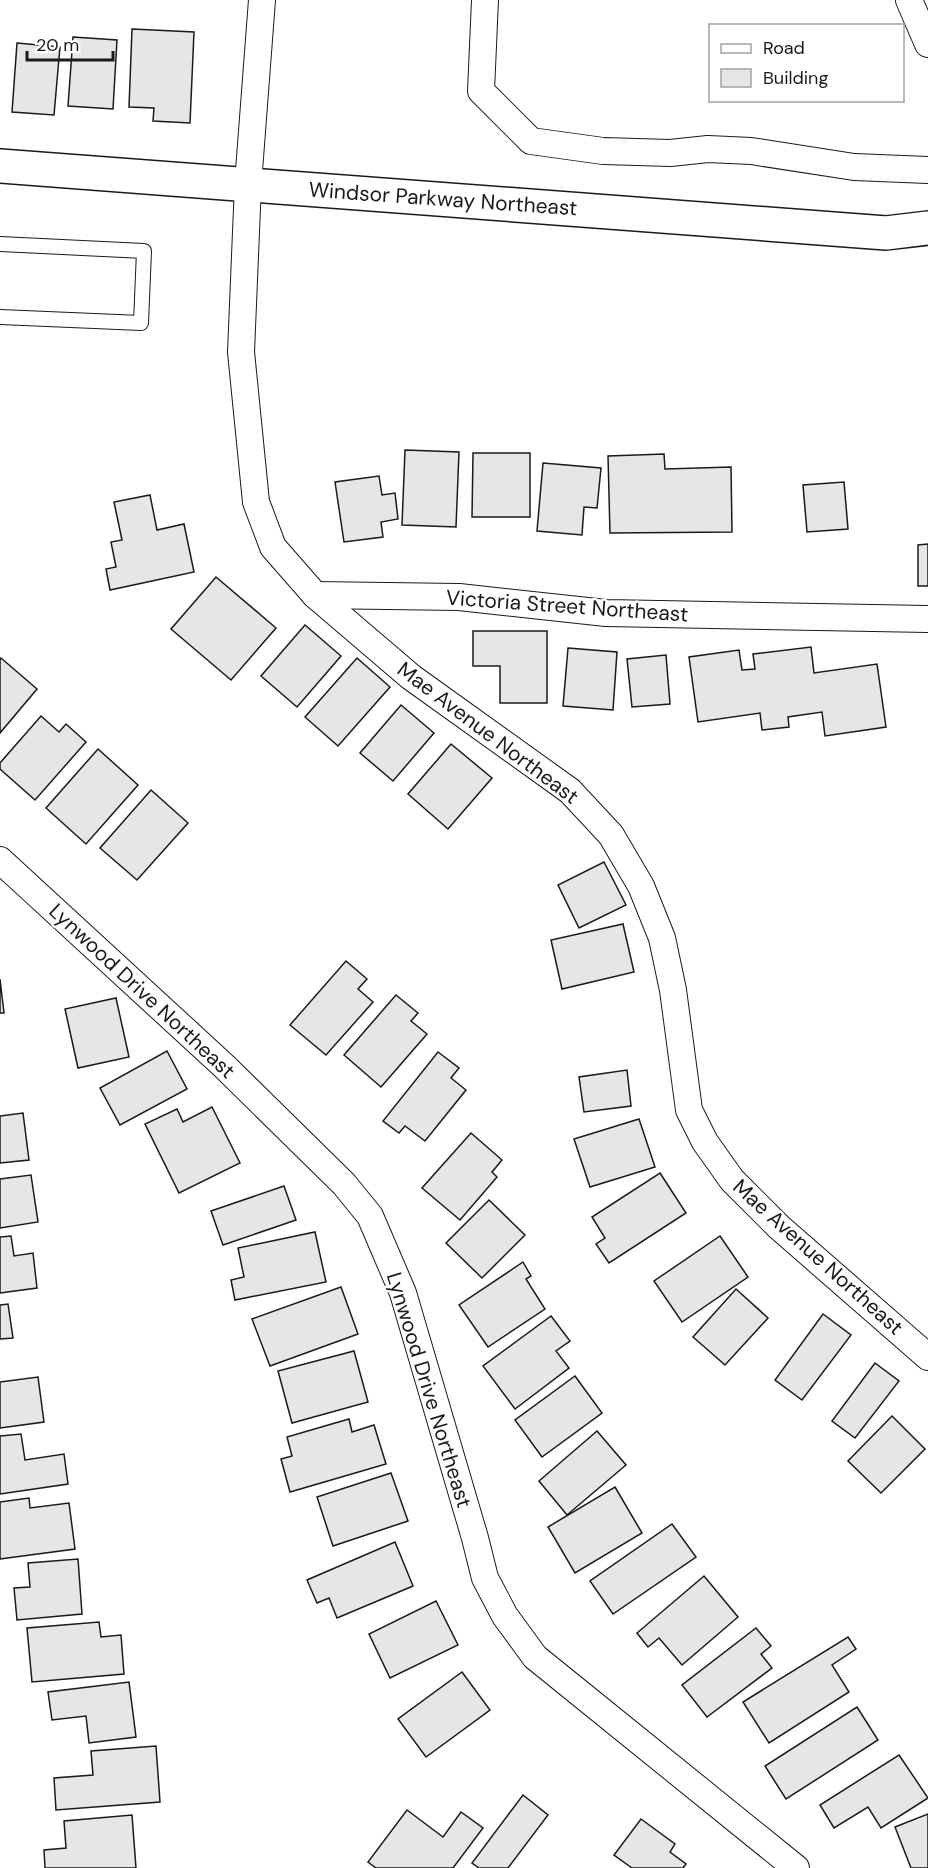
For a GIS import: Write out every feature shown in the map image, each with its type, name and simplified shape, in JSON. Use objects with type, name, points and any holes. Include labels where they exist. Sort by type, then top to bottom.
[{"type":"street","name":"Mae Avenue Northeast","points":[[262,0],[248,184],[241,352],[256,502],[273,547],[315,595],[411,677],[570,791],[611,835],[641,886],[662,938],[673,990],[689,1110],[705,1142],[732,1180],[778,1227],[928,1357]]},
{"type":"street","points":[[485,0],[481,91],[531,141],[603,151],[670,153],[708,149],[751,151],[854,167],[928,170]]},
{"type":"street","points":[[909,0],[928,44]]},
{"type":"street","name":"Windsor Parkway Northeast","points":[[0,166],[886,233],[928,228]]},
{"type":"street","name":"Windsor Parkway Northeast","points":[[886,233],[907,246],[928,251]]},
{"type":"street","name":"Victoria Street Northeast","points":[[315,595],[459,597],[606,613],[928,619]]},
{"type":"street","name":"Lynwood Drive Northeast","points":[[0,860],[224,1066],[344,1184],[369,1216],[403,1293],[476,1538],[485,1578],[505,1616],[535,1657],[796,1868]]},
{"type":"lane","points":[[0,244],[144,251],[141,323],[0,317]]},
{"type":"building","points":[[132,29],[194,32],[190,123],[153,121],[154,108],[129,107]]},
{"type":"building","points":[[73,37],[117,40],[113,109],[68,106]]},
{"type":"building","points":[[17,43],[60,47],[54,115],[12,112]]},
{"type":"building","points":[[405,450],[459,452],[456,527],[402,525]]},
{"type":"building","points":[[473,453],[530,453],[530,517],[472,517]]},
{"type":"building","points":[[664,454],[665,469],[731,467],[732,532],[610,533],[608,456]]},
{"type":"building","points":[[543,463],[601,468],[597,508],[584,507],[582,535],[537,531]]},
{"type":"building","points":[[379,476],[382,495],[395,493],[398,519],[381,522],[383,537],[344,542],[335,482]]},
{"type":"building","points":[[844,482],[848,529],[807,532],[803,485]]},
{"type":"building","points":[[150,495],[157,530],[184,524],[194,572],[110,590],[106,569],[116,567],[111,542],[122,540],[114,502]]},
{"type":"building","points":[[928,544],[928,586],[918,586],[918,545]]},
{"type":"building","points":[[216,577],[276,628],[231,680],[171,629]]},
{"type":"building","points":[[305,625],[341,656],[297,707],[261,676]]},
{"type":"building","points":[[473,631],[547,631],[547,703],[500,703],[500,666],[473,666]]},
{"type":"building","points":[[811,647],[814,673],[877,664],[886,727],[825,736],[822,712],[788,717],[789,727],[762,730],[760,713],[698,722],[689,657],[739,650],[742,670],[755,669],[753,654]]},
{"type":"building","points":[[568,648],[617,652],[613,710],[563,706]]},
{"type":"building","points":[[666,655],[670,704],[632,707],[627,659]]},
{"type":"building","points":[[1,658],[37,689],[0,733],[0,660]]},
{"type":"building","points":[[357,658],[390,687],[338,746],[305,717]]},
{"type":"building","points":[[401,705],[434,733],[393,781],[360,753]]},
{"type":"building","points":[[41,716],[59,732],[66,724],[86,742],[35,800],[0,769],[0,763]]},
{"type":"building","points":[[451,744],[492,778],[448,829],[408,794]]},
{"type":"building","points":[[98,749],[138,785],[86,844],[46,808]]},
{"type":"building","points":[[151,790],[188,823],[137,880],[100,848]]},
{"type":"building","points":[[604,862],[626,905],[579,928],[558,885]]},
{"type":"building","points":[[623,924],[634,972],[562,989],[551,940]]},
{"type":"building","points":[[346,961],[367,979],[358,989],[373,1002],[326,1055],[290,1025]]},
{"type":"building","points":[[0,979],[4,1013],[0,1013]]},
{"type":"building","points":[[396,995],[418,1013],[411,1021],[427,1034],[381,1087],[344,1055]]},
{"type":"building","points":[[116,998],[129,1057],[78,1068],[65,1009]]},
{"type":"building","points":[[167,1051],[187,1089],[120,1125],[100,1088]]},
{"type":"building","points":[[438,1052],[459,1068],[451,1078],[466,1090],[425,1141],[405,1126],[399,1133],[383,1121]]},
{"type":"building","points":[[627,1070],[631,1106],[584,1112],[579,1077]]},
{"type":"building","points":[[212,1107],[240,1163],[179,1193],[145,1124],[177,1109],[183,1122]]},
{"type":"building","points":[[23,1113],[29,1160],[0,1163],[0,1116]]},
{"type":"building","points":[[639,1119],[655,1167],[590,1187],[574,1139]]},
{"type":"building","points":[[471,1133],[502,1160],[492,1172],[497,1177],[460,1220],[422,1188]]},
{"type":"building","points":[[660,1173],[686,1213],[609,1263],[596,1244],[605,1238],[592,1217]]},
{"type":"building","points":[[31,1175],[38,1222],[0,1228],[0,1179]]},
{"type":"building","points":[[284,1186],[296,1220],[223,1245],[211,1211]]},
{"type":"building","points":[[489,1200],[525,1235],[482,1278],[446,1243]]},
{"type":"building","points":[[315,1232],[326,1282],[235,1300],[231,1280],[244,1277],[238,1248]]},
{"type":"building","points":[[11,1236],[14,1256],[33,1253],[37,1288],[0,1293],[0,1237]]},
{"type":"building","points":[[720,1236],[748,1277],[682,1322],[654,1281]]},
{"type":"building","points":[[523,1262],[531,1276],[526,1279],[545,1309],[488,1347],[459,1305]]},
{"type":"building","points":[[341,1287],[358,1334],[270,1366],[252,1319]]},
{"type":"building","points":[[736,1289],[768,1318],[725,1365],[693,1337]]},
{"type":"building","points":[[8,1304],[13,1338],[0,1339],[0,1305]]},
{"type":"building","points":[[823,1314],[851,1335],[802,1400],[775,1380]]},
{"type":"building","points":[[551,1316],[570,1341],[556,1351],[569,1368],[515,1409],[483,1366]]},
{"type":"building","points":[[354,1351],[368,1402],[292,1423],[278,1371]]},
{"type":"building","points":[[875,1363],[899,1381],[855,1438],[832,1421]]},
{"type":"building","points":[[575,1376],[602,1413],[542,1457],[515,1420]]},
{"type":"building","points":[[38,1377],[44,1422],[0,1428],[0,1382]]},
{"type":"building","points":[[892,1416],[925,1449],[881,1493],[848,1461]]},
{"type":"building","points":[[349,1419],[352,1432],[374,1425],[386,1464],[290,1492],[281,1459],[292,1456],[287,1437]]},
{"type":"building","points":[[597,1431],[626,1465],[567,1515],[539,1481]]},
{"type":"building","points":[[21,1434],[25,1460],[64,1454],[68,1484],[0,1494],[0,1436]]},
{"type":"building","points":[[391,1473],[408,1521],[333,1546],[317,1497]]},
{"type":"building","points":[[615,1487],[642,1533],[575,1573],[548,1527]]},
{"type":"building","points":[[29,1498],[30,1508],[69,1503],[75,1549],[0,1559],[0,1502]]},
{"type":"building","points":[[672,1524],[696,1557],[613,1614],[590,1581]]},
{"type":"building","points":[[395,1542],[413,1586],[337,1618],[329,1598],[317,1603],[307,1580]]},
{"type":"building","points":[[78,1559],[82,1614],[17,1620],[14,1588],[30,1587],[28,1563]]},
{"type":"building","points":[[704,1576],[738,1617],[682,1665],[659,1638],[648,1647],[637,1633]]},
{"type":"building","points":[[436,1601],[458,1645],[390,1678],[369,1634]]},
{"type":"building","points":[[99,1622],[101,1637],[121,1635],[124,1674],[32,1682],[27,1628]]},
{"type":"building","points":[[756,1628],[771,1646],[761,1654],[772,1668],[707,1717],[682,1685]]},
{"type":"building","points":[[848,1637],[856,1649],[832,1665],[849,1692],[769,1743],[743,1702]]},
{"type":"building","points":[[462,1672],[490,1710],[426,1757],[398,1719]]},
{"type":"building","points":[[129,1682],[136,1737],[89,1743],[86,1716],[52,1720],[48,1692]]},
{"type":"building","points":[[857,1707],[878,1740],[786,1799],[765,1766]]},
{"type":"building","points":[[156,1746],[160,1802],[56,1810],[54,1778],[93,1775],[91,1751]]},
{"type":"building","points":[[899,1755],[928,1798],[881,1828],[868,1807],[834,1828],[820,1805]]},
{"type":"building","points":[[523,1795],[548,1815],[508,1868],[479,1868],[472,1863]]},
{"type":"building","points":[[407,1810],[443,1837],[461,1812],[483,1828],[453,1868],[376,1868],[368,1862]]},
{"type":"building","points":[[928,1814],[928,1868],[911,1868],[895,1827]]},
{"type":"building","points":[[132,1815],[136,1868],[45,1868],[44,1850],[66,1848],[64,1821]]},
{"type":"building","points":[[641,1819],[675,1844],[670,1852],[686,1864],[683,1868],[632,1868],[614,1855]]}]
